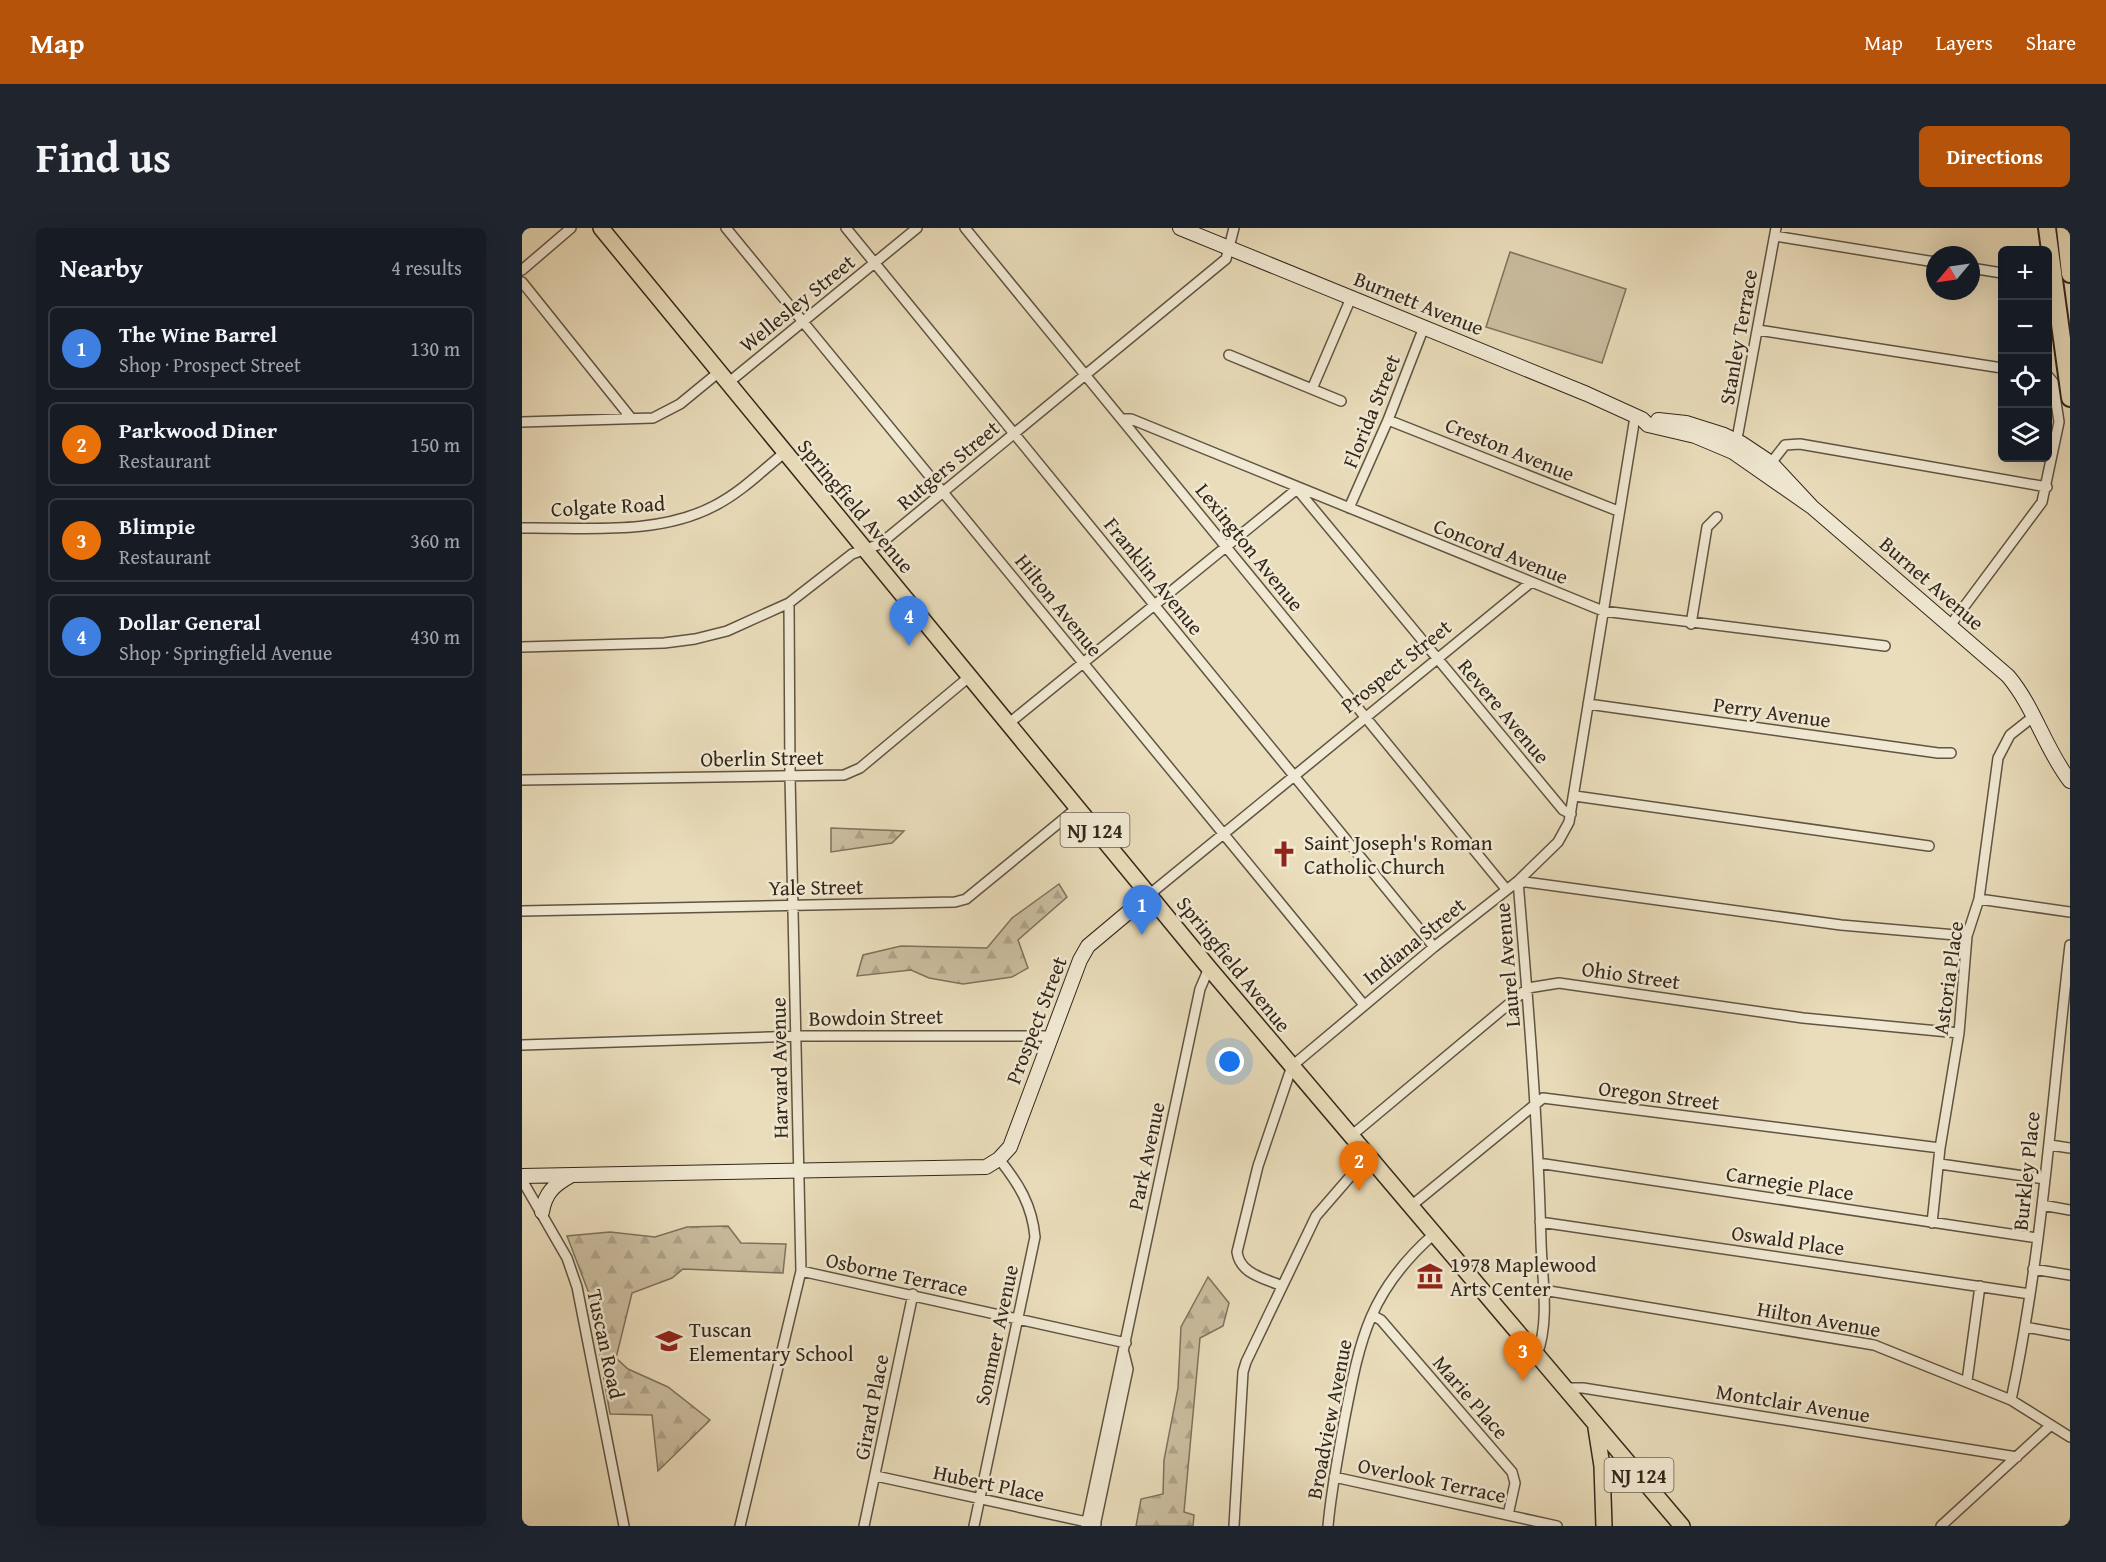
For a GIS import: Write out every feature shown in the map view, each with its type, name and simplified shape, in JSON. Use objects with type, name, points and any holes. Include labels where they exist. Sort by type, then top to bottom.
[{"type":"highway","points":[[2047,228],[2070,398]]},
{"type":"highway","points":[[2064,228],[2070,274]]},
{"type":"main road","name":"Springfield Avenue","points":[[601,228],[1209,968],[1682,1526]]},
{"type":"main road","points":[[1595,1426],[1602,1466],[1604,1526]]},
{"type":"street","points":[[522,270],[571,228]]},
{"type":"street","name":"Hilton Avenue","points":[[726,228],[1364,1005]]},
{"type":"street","name":"Franklin Avenue","points":[[846,228],[1434,946]]},
{"type":"street","name":"Wellesley Street","points":[[522,422],[653,418],[664,414],[724,377],[803,322],[917,228]]},
{"type":"street","name":"Lexington Avenue","points":[[965,228],[1506,889]]},
{"type":"street","name":"Burnett Avenue","points":[[1180,228],[1587,394],[1648,424],[1735,447],[1812,507]]},
{"type":"street","points":[[1230,250],[1233,228]]},
{"type":"street","points":[[1776,232],[1926,260]]},
{"type":"street","name":"Stanley Terrace","points":[[1735,447],[1776,232]]},
{"type":"street","name":"Rutgers Street","points":[[522,647],[664,643],[695,639],[759,618],[789,603],[852,554],[880,544],[1226,259],[1230,250]]},
{"type":"street","points":[[1980,269],[1998,272]]},
{"type":"street","points":[[522,282],[631,418]]},
{"type":"street","points":[[1312,389],[1351,298]]},
{"type":"street","name":"Florida Street","points":[[1349,508],[1388,420],[1424,327]]},
{"type":"street","points":[[1758,330],[1998,367]]},
{"type":"street","points":[[1229,355],[1341,401]]},
{"type":"street","points":[[1949,627],[2042,502],[2059,422],[2052,391]]},
{"type":"street","name":"Laurel Avenue","points":[[1537,1355],[1544,1336],[1538,1163],[1528,988],[1518,880],[1558,843],[1571,814],[1618,511],[1639,418]]},
{"type":"street","name":"Concord Avenue","points":[[1122,419],[1131,419],[1297,489],[1604,612],[1886,646]]},
{"type":"street","name":"Creston Avenue","points":[[1388,420],[1618,511]]},
{"type":"street","points":[[1771,463],[1785,445],[1800,444],[2047,487]]},
{"type":"street","name":"Burnet Avenue","points":[[1735,447],[1771,463],[1812,507],[2008,676],[2034,716],[2054,758],[2070,781]]},
{"type":"street","name":"Colgate Road","points":[[522,528],[631,526],[681,519],[729,497],[784,453]]},
{"type":"street","points":[[1008,724],[1297,489]]},
{"type":"street","name":"Revere Avenue","points":[[1297,489],[1563,810],[1571,814]]},
{"type":"street","points":[[1691,624],[1707,527],[1717,517]]},
{"type":"street","name":"Prospect Street","points":[[999,1159],[1010,1147],[1050,1036],[1088,946],[1530,583]]},
{"type":"street","name":"Harvard Avenue","points":[[740,1526],[801,1271],[790,776],[789,603]]},
{"type":"street","name":"Oberlin Street","points":[[522,780],[844,775],[860,768],[969,677]]},
{"type":"street","name":"Perry Avenue","points":[[1588,704],[1951,753]]},
{"type":"street","name":"Astoria Place","points":[[1932,1223],[1940,1148],[1959,1033],[1967,936],[1979,899],[1998,758],[2010,735],[2034,716]]},
{"type":"street","points":[[1575,796],[1929,846]]},
{"type":"street","name":"Yale Street","points":[[522,911],[955,902],[966,899],[1077,808]]},
{"type":"street","points":[[1518,880],[1840,925],[1967,936]]},
{"type":"street","name":"Indiana Street","points":[[1292,1066],[1434,946],[1518,880]]},
{"type":"street","points":[[1979,899],[2070,912]]},
{"type":"street","name":"Burkley Place","points":[[2011,1400],[2030,1294],[2050,1144],[2051,1102],[2070,945]]},
{"type":"street","name":"Park Avenue","points":[[1091,1525],[1118,1367],[1125,1348],[1200,989],[1209,968]]},
{"type":"street","name":"Ohio Street","points":[[1528,988],[1559,983],[1803,1018],[1959,1033]]},
{"type":"street","points":[[1351,1136],[1528,988]]},
{"type":"street","name":"Bowdoin Street","points":[[522,1045],[796,1036],[1035,1034],[1050,1036]]},
{"type":"street","points":[[1282,1286],[1246,1270],[1239,1261],[1237,1252],[1258,1166],[1292,1066]]},
{"type":"street","name":"Oregon Street","points":[[1535,1103],[1543,1098],[1940,1148]]},
{"type":"street","points":[[1411,1206],[1535,1103]]},
{"type":"street","points":[[2050,1144],[2070,1148]]},
{"type":"street","points":[[1234,1526],[1243,1372],[1316,1216],[1368,1156]]},
{"type":"street","points":[[522,1178],[799,1170],[975,1169],[986,1167],[999,1159]]},
{"type":"street","name":"Sommer Avenue","points":[[974,1526],[1035,1237],[1033,1217],[1026,1197],[999,1159]]},
{"type":"street","name":"Carnegie Place","points":[[1538,1163],[2037,1238]]},
{"type":"street","points":[[1940,1164],[2045,1179]]},
{"type":"street","points":[[542,1212],[547,1194],[555,1184],[571,1175]]},
{"type":"street","name":"Tuscan Road","points":[[522,1178],[567,1258],[577,1287],[624,1526]]},
{"type":"street","points":[[2042,1204],[2070,1210]]},
{"type":"street","name":"Oswald Place","points":[[1540,1222],[2030,1294]]},
{"type":"street","name":"Broadview Avenue","points":[[1328,1526],[1334,1477],[1358,1351],[1384,1290],[1401,1267],[1434,1234]]},
{"type":"street","points":[[2033,1269],[2070,1275]]},
{"type":"street","name":"Osborne Terrace","points":[[801,1271],[913,1294],[1125,1348]]},
{"type":"street","points":[[1967,1381],[1980,1286]]},
{"type":"street","name":"Hilton Avenue","points":[[1543,1290],[1874,1345],[2011,1400],[2070,1437]]},
{"type":"street","name":"Girard Place","points":[[864,1526],[913,1294]]},
{"type":"street","name":"Marie Place","points":[[1372,1315],[1381,1320],[1512,1472],[1515,1483],[1508,1515]]},
{"type":"street","points":[[2025,1326],[2070,1335]]},
{"type":"street","name":"Montclair Avenue","points":[[1564,1388],[1583,1388],[2017,1458]]},
{"type":"street","points":[[1941,1526],[2051,1425]]},
{"type":"street","name":"Hubert Place","points":[[876,1476],[1091,1525]]},
{"type":"street","name":"Overlook Terrace","points":[[1334,1477],[1557,1526]]},
{"type":"green space","points":[[1510,252],[1626,289],[1602,363],[1486,327]]},
{"type":"green space","points":[[831,828],[904,831],[892,843],[831,852]]},
{"type":"green space","points":[[1059,884],[1067,897],[1018,940],[1028,968],[1012,977],[963,984],[929,978],[911,970],[857,976],[863,955],[901,946],[987,948],[1012,918]]},
{"type":"green space","points":[[728,1226],[741,1243],[786,1244],[783,1273],[683,1269],[672,1278],[632,1293],[616,1358],[628,1369],[668,1387],[710,1420],[658,1471],[652,1415],[610,1414],[590,1296],[567,1236],[610,1232],[655,1237],[687,1227]]},
{"type":"green space","points":[[1208,1277],[1229,1303],[1223,1326],[1200,1338],[1184,1512],[1194,1515],[1193,1526],[1136,1526],[1141,1499],[1163,1494],[1164,1460],[1178,1388],[1181,1327]]},
{"type":"place","name":"Dollar General","points":[[909,646]]},
{"type":"place","name":"Saint Joseph's Roman Catholic Church","points":[[1284,854]]},
{"type":"place","name":"The Wine Barrel","points":[[1142,935]]},
{"type":"place","name":"Parkwood Diner","points":[[1359,1191]]},
{"type":"place","name":"1978 Maplewood Arts Center","points":[[1430,1276]]},
{"type":"place","name":"Tuscan Elementary School","points":[[669,1341]]},
{"type":"place","name":"Blimpie","points":[[1523,1381]]}]
